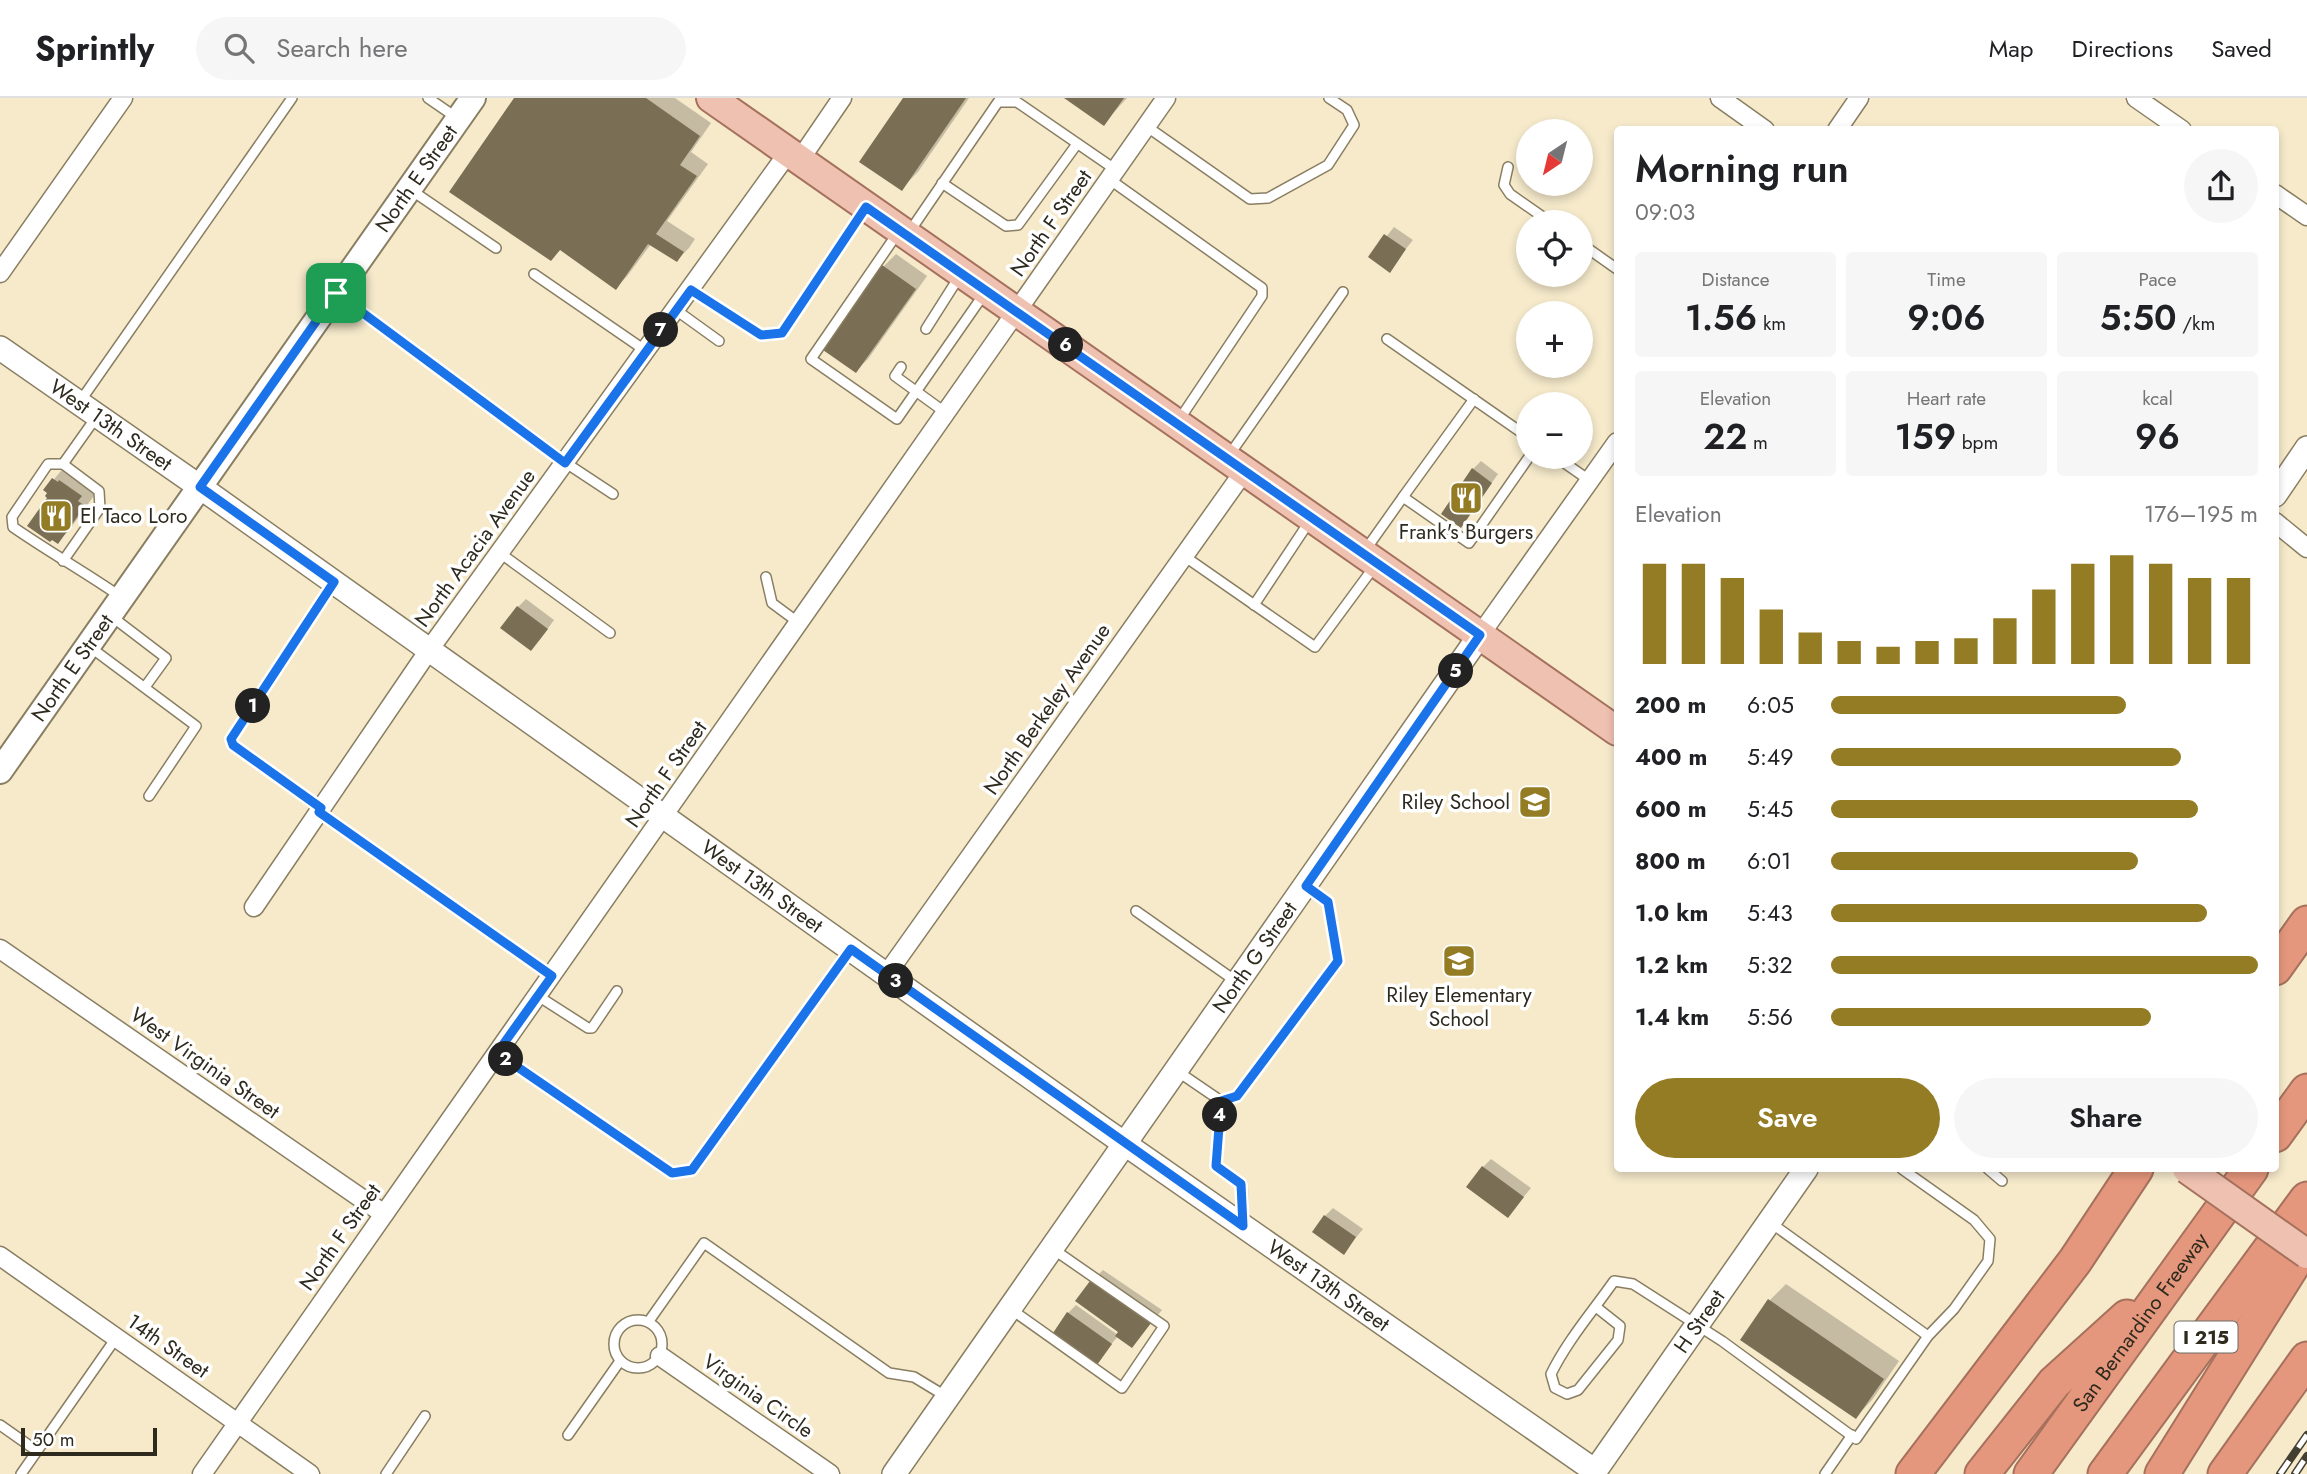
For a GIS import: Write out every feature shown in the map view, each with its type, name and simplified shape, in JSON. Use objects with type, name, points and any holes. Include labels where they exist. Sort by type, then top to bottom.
[{"type":"highway","points":[[2279,962],[2307,923]]},
{"type":"highway","points":[[2279,1130],[2307,1091]]},
{"type":"highway","points":[[1913,1474],[2074,1261],[2134,1172]]},
{"type":"highway","name":"San Bernardino Freeway","points":[[2031,1474],[2248,1172]]},
{"type":"highway","name":"I 215","points":[[2105,1474],[2307,1199]]},
{"type":"highway","points":[[2162,1474],[2307,1242]]},
{"type":"highway","points":[[1982,1474],[2054,1383],[2175,1273]]},
{"type":"highway","points":[[2225,1474],[2307,1359]]},
{"type":"main road","name":"North E Street","points":[[0,771],[473,98]]},
{"type":"main road","points":[[711,98],[1311,519],[1614,728]]},
{"type":"main road","points":[[2191,1172],[2307,1254]]},
{"type":"street","points":[[0,273],[123,98]]},
{"type":"street","name":"North Acacia Avenue","points":[[254,907],[429,650],[499,553],[691,290],[842,98]]},
{"type":"street","name":"North F Street","points":[[202,1474],[1166,98]]},
{"type":"street","points":[[1720,98],[1759,126]]},
{"type":"street","points":[[1840,126],[1859,98]]},
{"type":"street","points":[[2136,98],[2176,126]]},
{"type":"street","points":[[2279,197],[2307,216]]},
{"type":"street","name":"West 13th Street","points":[[0,348],[1594,1472]]},
{"type":"street","name":"North G Street","points":[[894,1474],[1614,446]]},
{"type":"street","points":[[2279,489],[2307,448]]},
{"type":"street","name":"North Berkeley Avenue","points":[[886,975],[1184,556],[1236,464]]},
{"type":"street","points":[[2279,525],[2307,548]]},
{"type":"street","name":"West Virginia Street","points":[[0,949],[384,1214]]},
{"type":"street","name":"H Street","points":[[1594,1472],[1804,1172]]},
{"type":"street","name":"14th Street","points":[[0,1255],[310,1474]]},
{"type":"street","name":"Virginia Circle","points":[[660,1356],[830,1474]]},
{"type":"lane","points":[[63,464],[88,409],[292,98]]},
{"type":"lane","points":[[428,98],[458,119]]},
{"type":"lane","points":[[1146,126],[1250,199],[1268,198],[1328,165],[1354,125],[1347,110],[1329,98]]},
{"type":"lane","points":[[986,290],[897,419],[811,359],[943,183],[998,102],[1017,102],[1077,144],[1112,175],[1262,288],[1262,296],[1177,423]]},
{"type":"lane","points":[[943,183],[1006,226],[1018,225],[1077,144]]},
{"type":"lane","points":[[1508,167],[1504,185],[1510,194],[1533,210]]},
{"type":"lane","points":[[409,189],[496,248]]},
{"type":"lane","points":[[691,290],[761,335],[782,333],[866,207]]},
{"type":"lane","points":[[1593,252],[1614,267]]},
{"type":"lane","points":[[926,329],[962,273]]},
{"type":"lane","points":[[534,274],[646,351]]},
{"type":"lane","points":[[1236,464],[1343,292]]},
{"type":"lane","points":[[336,293],[565,463],[613,494]]},
{"type":"lane","points":[[676,310],[719,341]]},
{"type":"lane","points":[[1387,339],[1516,429]]},
{"type":"lane","points":[[901,367],[895,376],[946,413]]},
{"type":"lane","points":[[1184,556],[1315,647],[1370,558],[1403,497],[1474,399]]},
{"type":"lane","points":[[62,561],[100,508],[99,491],[63,464],[48,464],[12,517],[13,527],[62,561],[90,575],[166,658],[145,687]]},
{"type":"lane","points":[[1403,497],[1469,542],[1521,469]]},
{"type":"lane","points":[[1573,469],[1589,480]]},
{"type":"lane","points":[[1254,605],[1311,519]]},
{"type":"lane","points":[[499,553],[610,633]]},
{"type":"lane","points":[[766,577],[772,603],[799,623]]},
{"type":"lane","points":[[334,582],[231,739],[233,745],[552,976]]},
{"type":"lane","points":[[88,646],[196,726],[149,796]]},
{"type":"lane","points":[[1221,1101],[1237,1096],[1338,961],[1328,902],[1306,886]]},
{"type":"lane","points":[[1136,911],[1238,984]]},
{"type":"lane","points":[[497,1053],[672,1173],[692,1170],[851,949]]},
{"type":"lane","points":[[538,996],[592,1028],[617,991]]},
{"type":"lane","points":[[1177,1071],[1221,1101]]},
{"type":"lane","points":[[1221,1101],[1216,1166],[1241,1184],[1243,1226]]},
{"type":"lane","points":[[1596,1307],[1620,1326],[1618,1340],[1578,1390],[1567,1394],[1555,1388],[1551,1374],[1558,1361],[1614,1281],[1633,1284],[1722,1341],[1856,1438],[1928,1336],[1954,1309],[1988,1261],[1990,1240],[1974,1220],[1906,1172]]},
{"type":"lane","points":[[1992,1172],[2002,1181]]},
{"type":"lane","points":[[1769,1222],[1928,1336]]},
{"type":"lane","points":[[649,1321],[704,1243],[889,1373],[914,1377],[948,1398]]},
{"type":"lane","points":[[1010,1309],[1122,1388],[1164,1326],[1052,1249]]},
{"type":"lane","points":[[638,1319],[649,1321],[662,1336],[660,1356],[652,1364],[642,1368],[630,1367],[620,1361],[614,1340],[618,1329],[627,1322],[638,1319]]},
{"type":"lane","points":[[21,1474],[116,1338]]},
{"type":"lane","points":[[568,1435],[620,1361]]},
{"type":"lane","points":[[386,1474],[425,1416]]},
{"type":"lane","points":[[0,1425],[37,1451]]},
{"type":"lane","points":[[1825,1474],[1852,1435]]},
{"type":"building","points":[[514,98],[646,98],[700,136],[680,165],[697,176],[656,234],[684,252],[677,262],[648,244],[616,290],[560,250],[551,261],[449,192]]},
{"type":"building","points":[[903,98],[966,98],[902,191],[859,162]]},
{"type":"building","points":[[1064,98],[1124,98],[1104,126]]},
{"type":"building","points":[[1384,234],[1406,249],[1390,273],[1368,257]]},
{"type":"building","points":[[882,265],[916,289],[856,373],[823,350]]},
{"type":"building","name":"Frank's Burgers","points":[[1472,468],[1492,483],[1461,528],[1441,514]]},
{"type":"building","name":"El Taco Loro","points":[[52,478],[82,496],[78,501],[85,506],[58,544],[52,540],[50,542],[27,526],[47,498],[47,493],[43,490]]},
{"type":"building","points":[[517,606],[548,629],[531,651],[500,628]]},
{"type":"building","points":[[1482,1166],[1524,1197],[1508,1218],[1466,1187]]},
{"type":"building","points":[[1324,1215],[1356,1237],[1344,1255],[1312,1232]]},
{"type":"building","points":[[1090,1281],[1151,1323],[1132,1348],[1115,1336],[1118,1332],[1075,1301]]},
{"type":"building","points":[[1768,1299],[1884,1379],[1856,1419],[1740,1340]]},
{"type":"building","points":[[1067,1312],[1112,1344],[1097,1365],[1053,1333]]},
{"type":"railway","points":[[2280,1474],[2307,1435]]},
{"type":"railway","points":[[2295,1474],[2307,1456]]},
{"type":"place","name":"Frank's Burgers","points":[[1466,498]]},
{"type":"place","name":"El Taco Loro","points":[[56,516]]},
{"type":"place","name":"Riley School","points":[[1535,802]]},
{"type":"place","name":"Riley Elementary School","points":[[1459,961]]},
{"type":"route","points":[[866,207],[1480,635],[1306,886],[1328,902],[1338,961],[1237,1096],[1221,1101],[1216,1166],[1241,1184],[1243,1226],[851,949],[692,1170],[672,1173],[497,1053],[552,976],[319,812],[321,808],[233,745],[231,739],[334,582],[200,487],[336,293],[565,463],[691,290],[761,335],[782,333],[866,207]]}]
